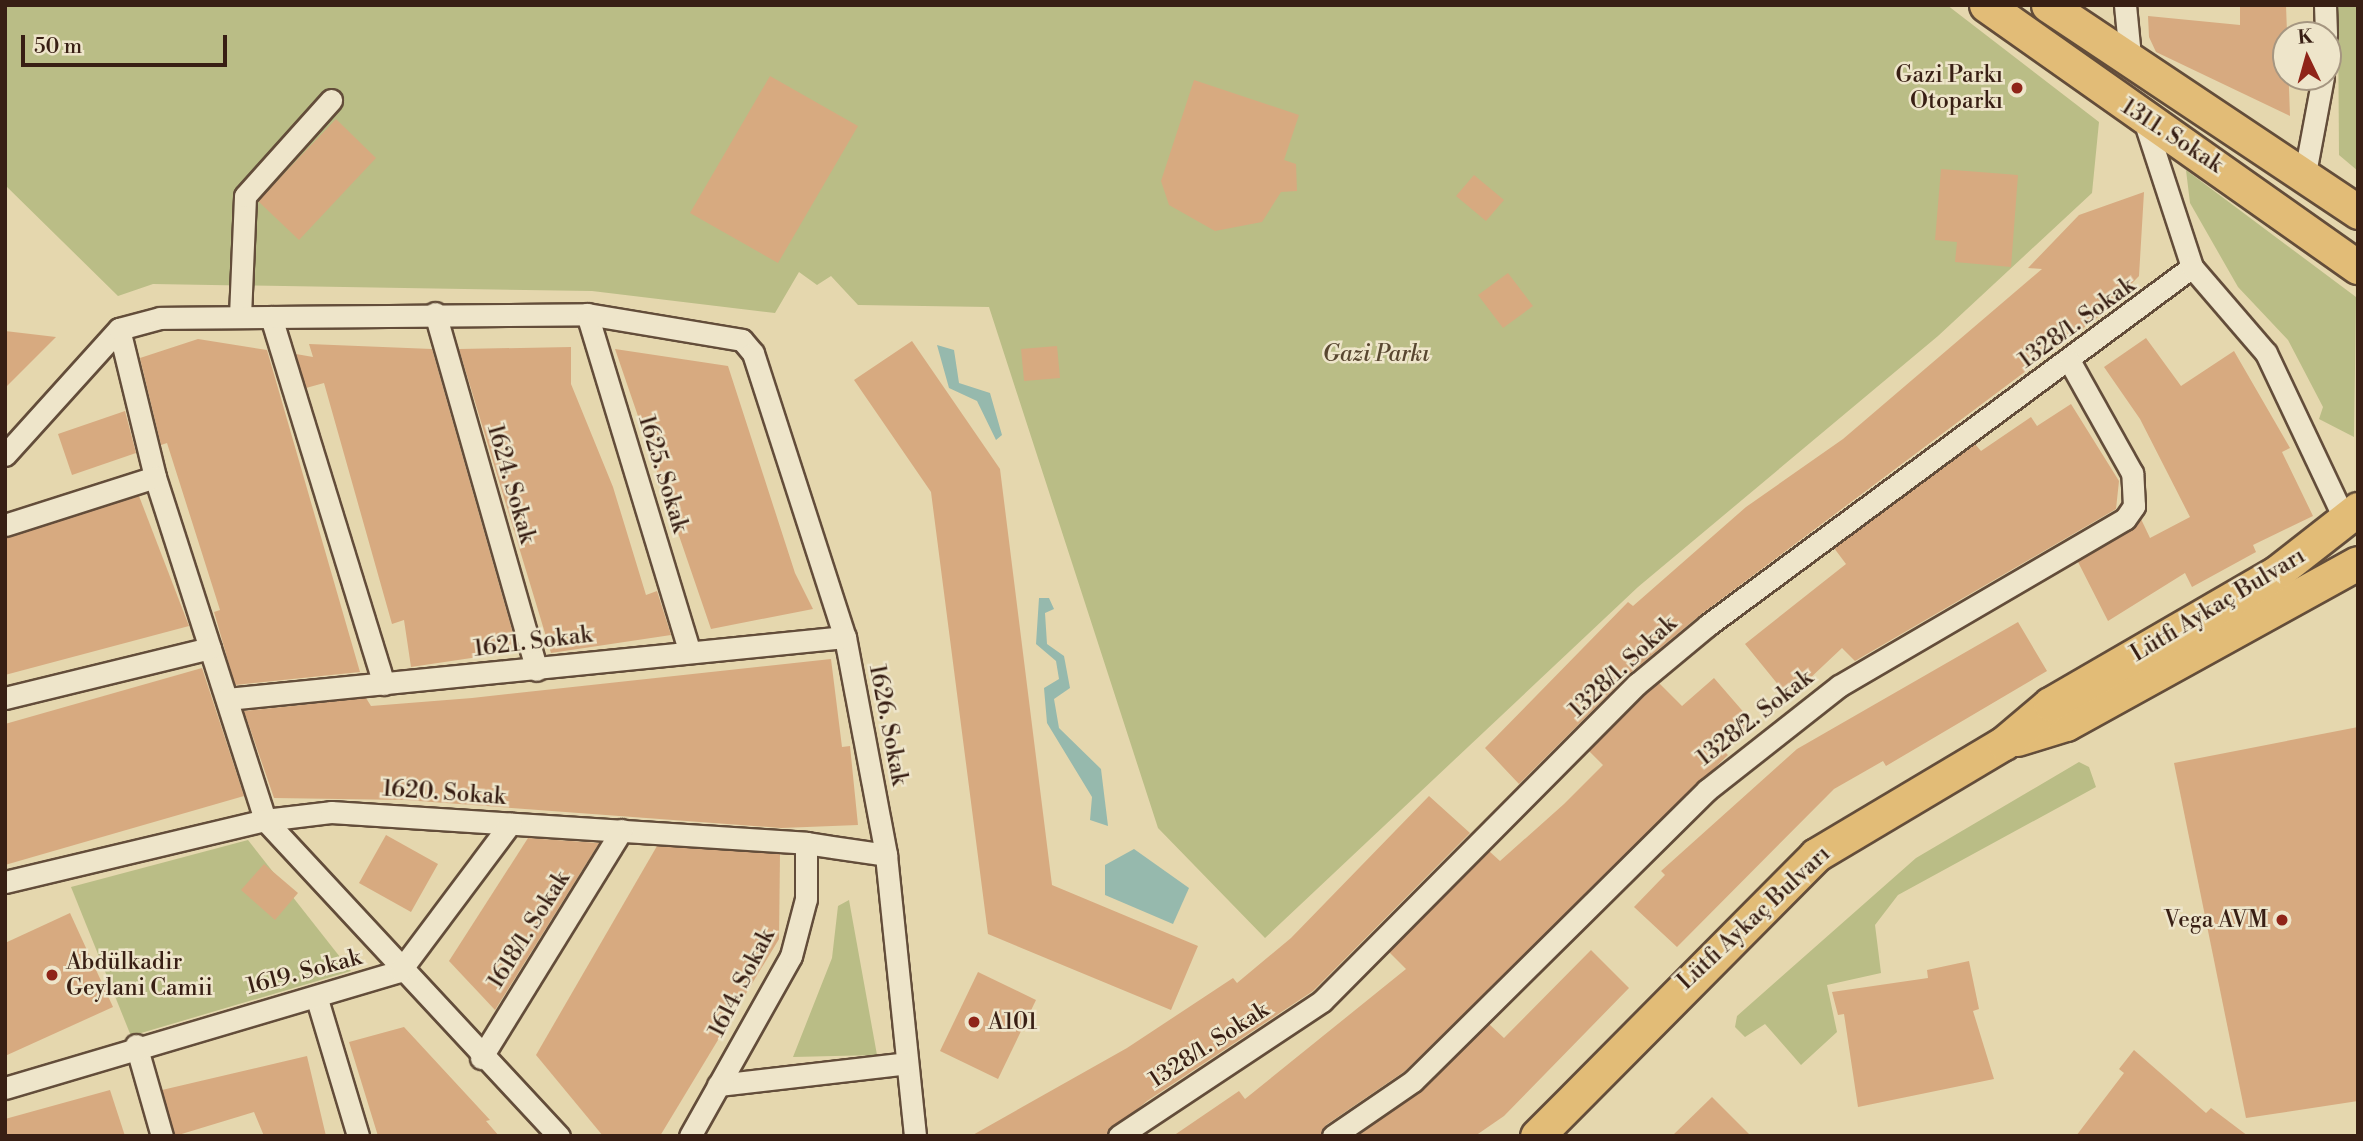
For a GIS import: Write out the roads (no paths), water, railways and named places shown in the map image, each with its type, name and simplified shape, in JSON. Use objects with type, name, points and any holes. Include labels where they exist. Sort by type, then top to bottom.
[{"type":"main road","name":"1311. Sokak","points":[[1986,5],[2144,120],[2316,232],[2358,267]]},
{"type":"main road","name":"1311. Sokak","points":[[2048,5],[2131,66],[2305,173],[2358,212]]},
{"type":"main road","name":"Lütfi Aykaç Bulvarı","points":[[1537,1136],[1816,855],[2004,743],[2050,704],[2277,573],[2352,516]]},
{"type":"main road","name":"Lütfi Aykaç Bulvarı","points":[[2004,743],[2066,724],[2358,563]]},
{"type":"street","points":[[2125,5],[2131,66]]},
{"type":"street","points":[[2305,173],[2320,91]]},
{"type":"street","points":[[240,316],[245,196],[331,100]]},
{"type":"street","points":[[2144,120],[2192,267],[2266,354],[2352,516]]},
{"type":"street","name":"1328/1. Sokak","points":[[1119,1136],[1322,1001],[1637,684],[1708,625],[2070,362],[2192,267]]},
{"type":"street","points":[[5,455],[119,329],[160,318],[435,313],[587,314]]},
{"type":"street","name":"1624. Sokak","points":[[435,313],[537,670]]},
{"type":"street","name":"1626. Sokak","points":[[587,314],[742,340],[753,353],[845,637],[886,855],[915,1136]]},
{"type":"street","name":"1625. Sokak","points":[[587,314],[689,649]]},
{"type":"street","points":[[271,317],[384,684]]},
{"type":"street","points":[[119,329],[155,477],[265,820],[400,971],[559,1136]]},
{"type":"street","name":"1328/2. Sokak","points":[[1333,1136],[1413,1082],[1707,790],[1839,686],[2125,519],[2134,506],[2132,473],[2070,362]]},
{"type":"street","points":[[5,525],[155,477]]},
{"type":"street","name":"1621. Sokak","points":[[227,699],[537,670],[689,649],[845,637]]},
{"type":"street","points":[[5,698],[210,648]]},
{"type":"street","name":"1620. Sokak","points":[[5,882],[265,820],[331,812],[806,843],[886,855]]},
{"type":"street","points":[[400,971],[510,824]]},
{"type":"street","name":"1618/1. Sokak","points":[[481,1058],[622,830]]},
{"type":"street","name":"1614. Sokak","points":[[690,1136],[791,956],[806,899],[806,843]]},
{"type":"street","name":"1619. Sokak","points":[[5,1088],[136,1045],[317,999],[400,971]]},
{"type":"street","points":[[317,999],[358,1136]]},
{"type":"street","points":[[136,1045],[162,1136]]},
{"type":"street","points":[[718,1085],[907,1063]]},
{"type":"water","points":[[937,345],[954,350],[959,383],[990,393],[1002,435],[996,440],[977,401],[949,388]]},
{"type":"water","points":[[1039,598],[1049,598],[1054,609],[1045,613],[1047,644],[1064,656],[1070,688],[1054,699],[1059,728],[1101,769],[1108,826],[1090,820],[1092,797],[1047,723],[1044,688],[1059,679],[1056,661],[1036,644]]},
{"type":"water","points":[[1134,849],[1189,888],[1173,924],[1105,895],[1105,865]]},
{"type":"place","name":"Gazi Parkı Otoparkı","points":[[2017,88]]},
{"type":"place","name":"Vega AVM","points":[[2282,920]]},
{"type":"place","name":"Abdülkadir Geylani Camii","points":[[52,975]]},
{"type":"place","name":"A101","points":[[974,1022]]},
{"type":"park label","name":"Gazi Parkı","points":[[1376,354]]}]
